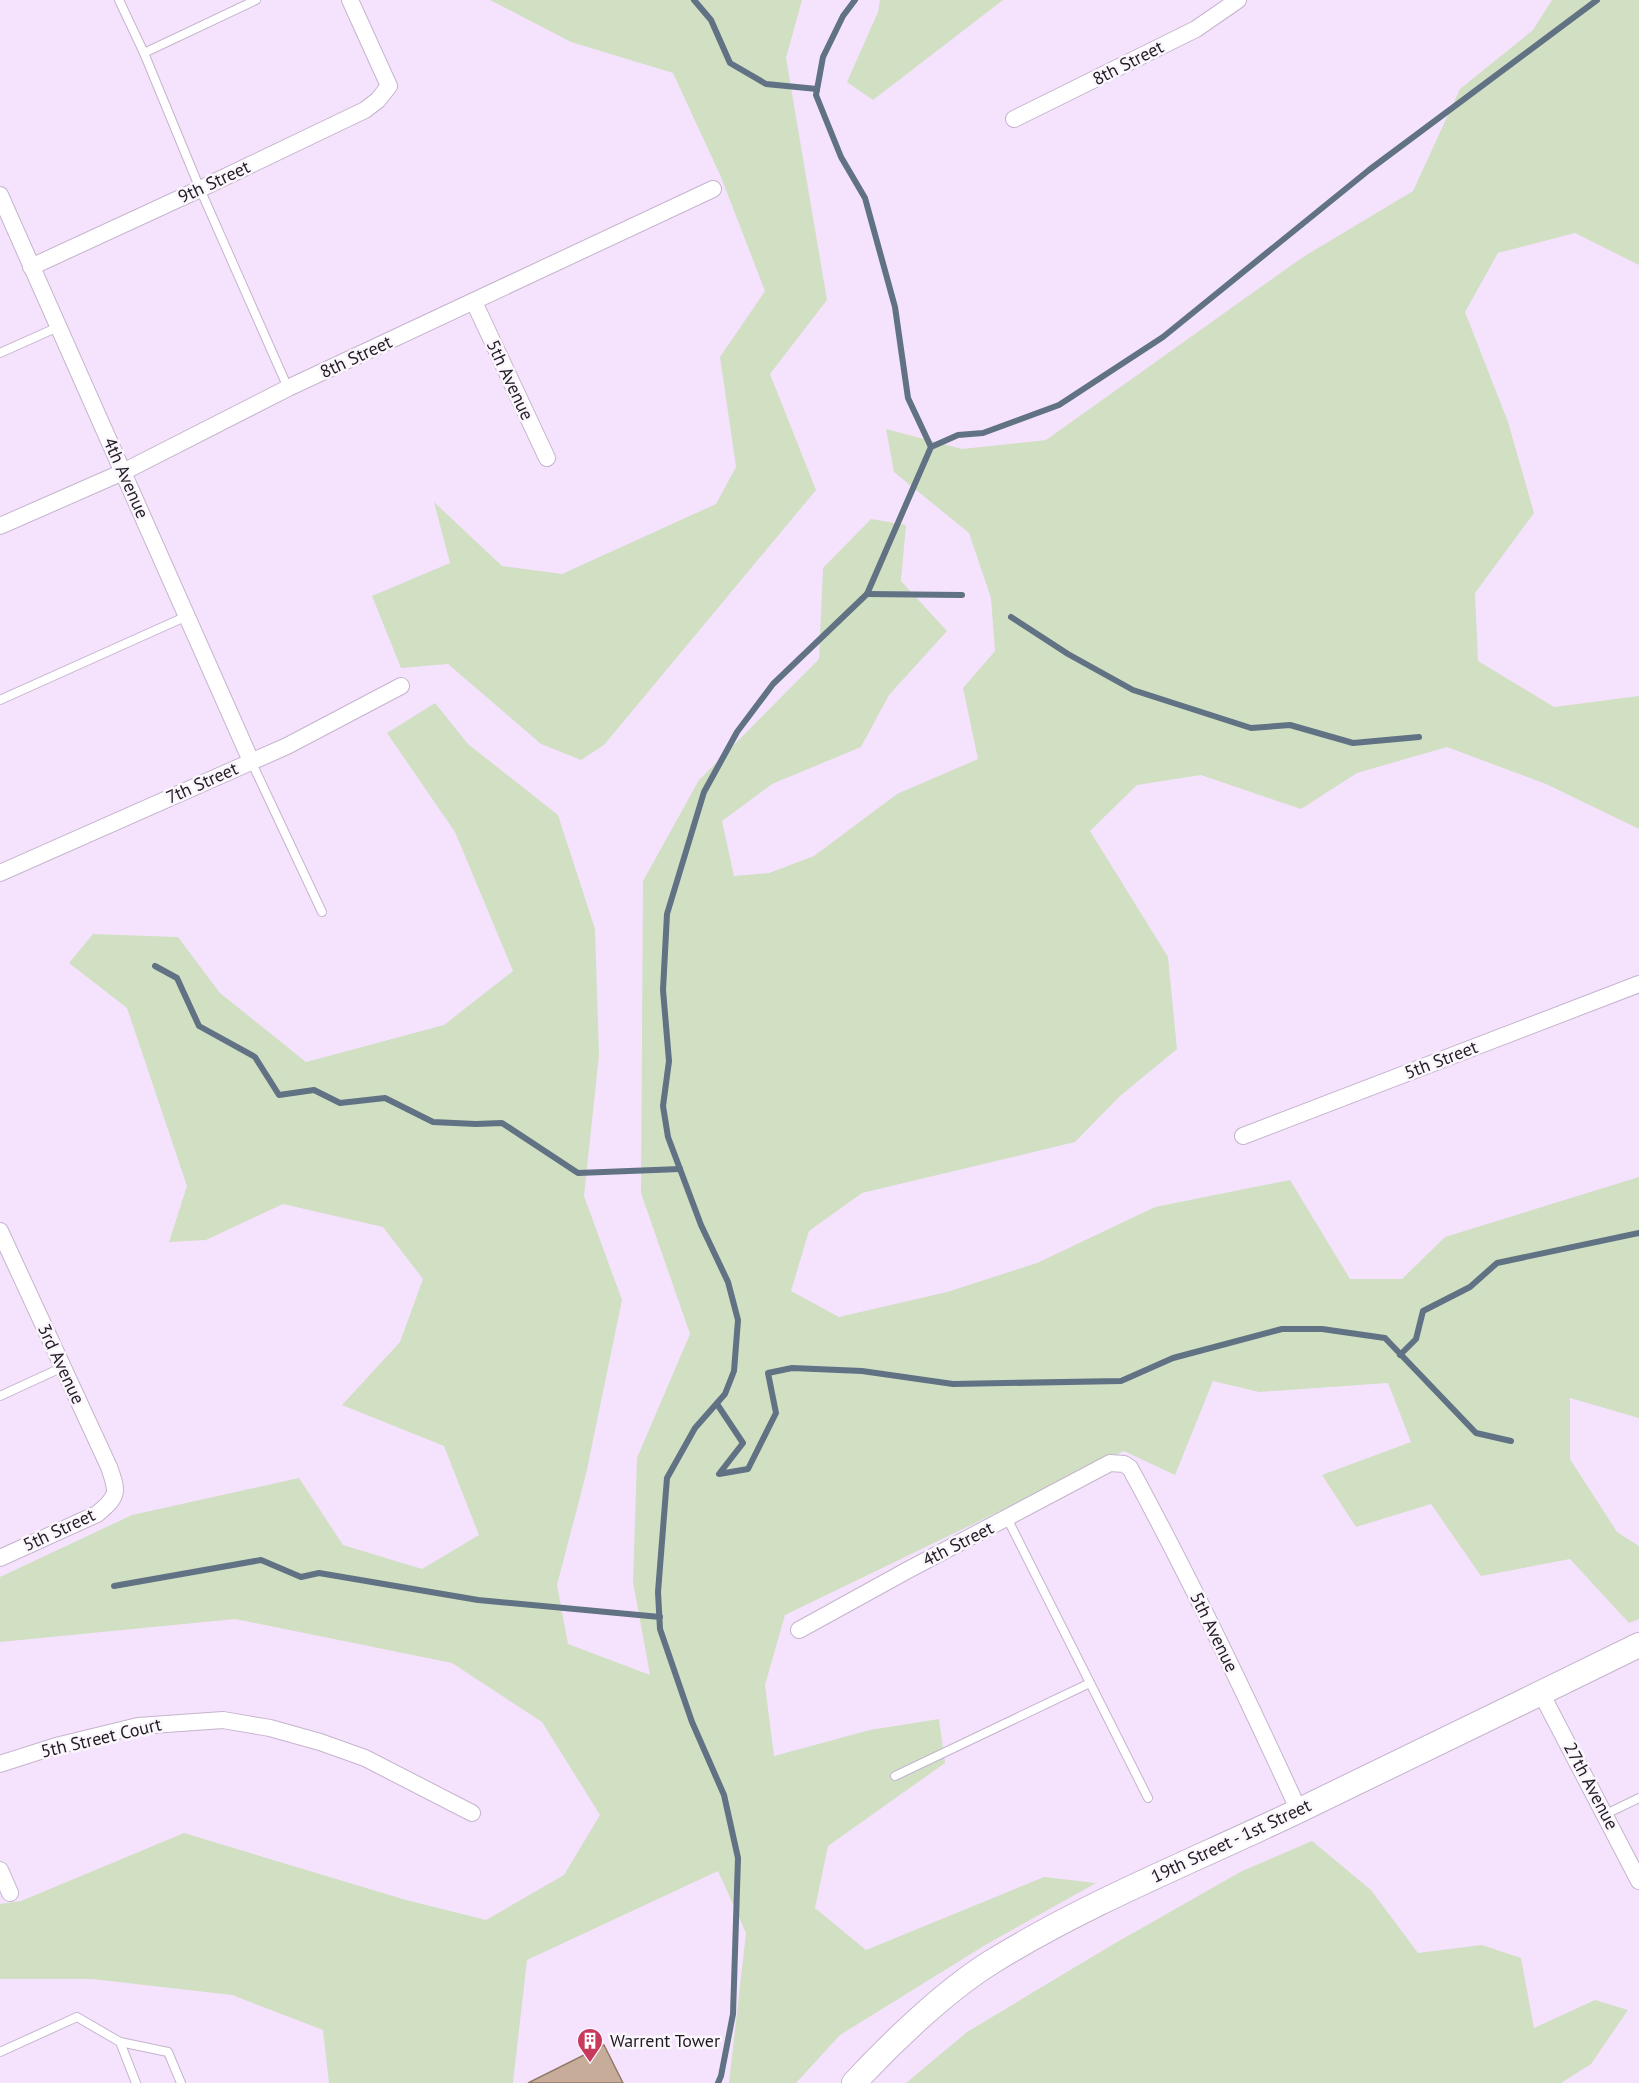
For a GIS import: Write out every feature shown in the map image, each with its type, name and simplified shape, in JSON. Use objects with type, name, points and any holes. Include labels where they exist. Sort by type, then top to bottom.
[{"type":"main road","name":"19th Street - 1st Street","points":[[854,2083],[909,2028],[957,1987],[989,1964],[1073,1917],[1299,1811],[1639,1645]]},
{"type":"street","name":"9th Street","points":[[31,267],[365,110],[378,100],[389,86],[350,0]]},
{"type":"street","name":"8th Street","points":[[1014,119],[1196,29],[1238,0]]},
{"type":"street","name":"8th Street","points":[[0,526],[123,472],[288,388],[713,189]]},
{"type":"street","name":"4th Avenue","points":[[0,195],[251,761]]},
{"type":"street","name":"5th Avenue","points":[[474,302],[547,458]]},
{"type":"street","name":"7th Street","points":[[0,873],[287,746],[401,686]]},
{"type":"street","name":"5th Street","points":[[1243,1136],[1639,984]]},
{"type":"street","name":"3rd Avenue","points":[[0,1231],[109,1467],[116,1487],[113,1497]]},
{"type":"street","name":"5th Avenue","points":[[1118,1462],[1130,1468],[1212,1625],[1299,1811]]},
{"type":"street","name":"4th Street","points":[[799,1630],[1110,1463],[1118,1462]]},
{"type":"street","name":"5th Street","points":[[0,1558],[97,1514],[108,1505],[113,1497]]},
{"type":"street","name":"27th Avenue","points":[[1541,1693],[1639,1881]]},
{"type":"street","name":"5th Street Court","points":[[0,1764],[56,1746],[138,1726],[223,1720],[270,1728],[320,1742],[364,1758],[472,1813]]},
{"type":"street","points":[[0,1870],[10,1893]]},
{"type":"lane","points":[[119,0],[288,388]]},
{"type":"lane","points":[[144,53],[256,0]]},
{"type":"lane","points":[[0,353],[58,327]]},
{"type":"lane","points":[[0,700],[187,616]]},
{"type":"lane","points":[[251,761],[322,912]]},
{"type":"lane","points":[[0,1396],[63,1367]]},
{"type":"lane","points":[[1007,1518],[1148,1798]]},
{"type":"lane","points":[[895,1776],[1090,1683]]},
{"type":"lane","points":[[1606,1814],[1639,1798]]},
{"type":"lane","points":[[0,2052],[77,2017],[120,2042],[168,2052],[181,2083]]},
{"type":"lane","points":[[120,2042],[136,2083]]},
{"type":"green space","points":[[490,0],[802,0],[786,58],[827,300],[770,374],[816,490],[604,745],[581,760],[541,744],[448,664],[401,668],[372,596],[450,563],[434,502],[502,566],[562,574],[716,504],[736,467],[720,357],[765,291],[721,177],[673,73],[571,42]]},
{"type":"green space","points":[[880,0],[1003,0],[873,100],[847,82],[878,12]]},
{"type":"green space","points":[[1552,0],[1639,0],[1639,265],[1575,233],[1498,253],[1465,312],[1508,422],[1534,513],[1475,593],[1478,661],[1554,707],[1639,696],[1639,829],[1546,784],[1447,747],[1357,773],[1301,809],[1201,775],[1137,785],[1090,831],[1168,957],[1177,1049],[1120,1096],[1075,1142],[862,1193],[809,1231],[791,1291],[839,1317],[947,1292],[1037,1263],[1155,1207],[1290,1180],[1350,1279],[1402,1279],[1445,1237],[1639,1177],[1639,1418],[1570,1398],[1570,1459],[1617,1532],[1639,1546],[1639,1619],[1629,1623],[1570,1559],[1481,1576],[1431,1504],[1356,1527],[1322,1475],[1411,1442],[1388,1383],[1259,1392],[1213,1381],[1175,1475],[1124,1451],[785,1615],[765,1685],[774,1756],[870,1730],[939,1719],[945,1763],[828,1846],[815,1908],[866,1950],[1044,1877],[1096,1883],[987,1944],[840,2035],[796,2083],[729,2083],[746,1933],[718,1871],[527,1960],[513,2083],[329,2083],[323,2030],[232,1995],[92,1979],[0,1979],[0,1904],[21,1901],[184,1833],[406,1900],[486,1920],[564,1875],[600,1815],[542,1722],[452,1663],[235,1619],[0,1642],[0,1577],[132,1515],[299,1478],[343,1545],[422,1569],[479,1535],[444,1446],[342,1405],[400,1342],[423,1279],[383,1227],[283,1204],[206,1240],[169,1242],[187,1186],[127,1008],[69,963],[93,934],[178,937],[220,993],[306,1062],[444,1025],[513,971],[455,832],[387,733],[435,703],[468,744],[558,815],[595,929],[599,1055],[584,1196],[622,1300],[586,1474],[557,1585],[568,1644],[650,1675],[633,1582],[637,1458],[690,1334],[641,1193],[643,881],[699,780],[819,659],[823,568],[871,519],[906,525],[901,581],[947,631],[889,695],[861,747],[772,784],[722,821],[734,876],[769,873],[814,856],[897,794],[978,759],[963,688],[995,651],[991,598],[969,533],[894,472],[886,429],[962,449],[1046,440],[1303,257],[1413,191],[1460,89],[1533,30]]},
{"type":"green space","points":[[1312,1841],[1371,1890],[1418,1953],[1482,1945],[1521,1958],[1534,2028],[1595,2000],[1628,2010],[1591,2064],[1561,2083],[906,2083],[967,2032],[1112,1945],[1242,1871]]},
{"type":"building","name":"Warrent Tower","points":[[604,2045],[623,2083],[528,2083]]},
{"type":"waterway","points":[[694,0],[711,20],[730,63],[766,84],[817,89]]},
{"type":"waterway","points":[[855,0],[843,16],[823,57],[816,95],[841,157],[865,198],[895,307],[908,398],[931,447]]},
{"type":"waterway","points":[[718,2083],[733,2014],[738,1858],[724,1795],[692,1722],[660,1629],[658,1592],[667,1478],[695,1428],[725,1394],[734,1371],[738,1320],[728,1282],[701,1225],[668,1137],[663,1106],[669,1061],[663,990],[667,914],[704,792],[737,732],[773,684],[867,594],[931,447],[958,435],[983,433],[1059,405],[1163,337],[1369,170],[1597,0]]},
{"type":"waterway","points":[[867,594],[962,595]]},
{"type":"waterway","points":[[1011,617],[1068,654],[1133,690],[1251,728],[1290,725],[1353,743],[1419,737]]},
{"type":"waterway","points":[[155,966],[177,978],[199,1026],[255,1057],[279,1095],[314,1090],[340,1103],[385,1098],[433,1122],[502,1123],[578,1173],[680,1169]]},
{"type":"waterway","points":[[1400,1355],[1416,1339],[1423,1311],[1470,1287],[1497,1263],[1639,1233]]},
{"type":"waterway","points":[[717,1404],[743,1443],[719,1474],[748,1469],[776,1413],[768,1373],[792,1368],[862,1371],[953,1384],[1121,1381],[1173,1358],[1282,1329],[1322,1329],[1385,1338],[1476,1433],[1511,1441]]},
{"type":"waterway","points":[[114,1586],[261,1560],[301,1577],[319,1573],[478,1600],[660,1617]]},
{"type":"place","name":"Warrent Tower","points":[[590,2064]]}]
